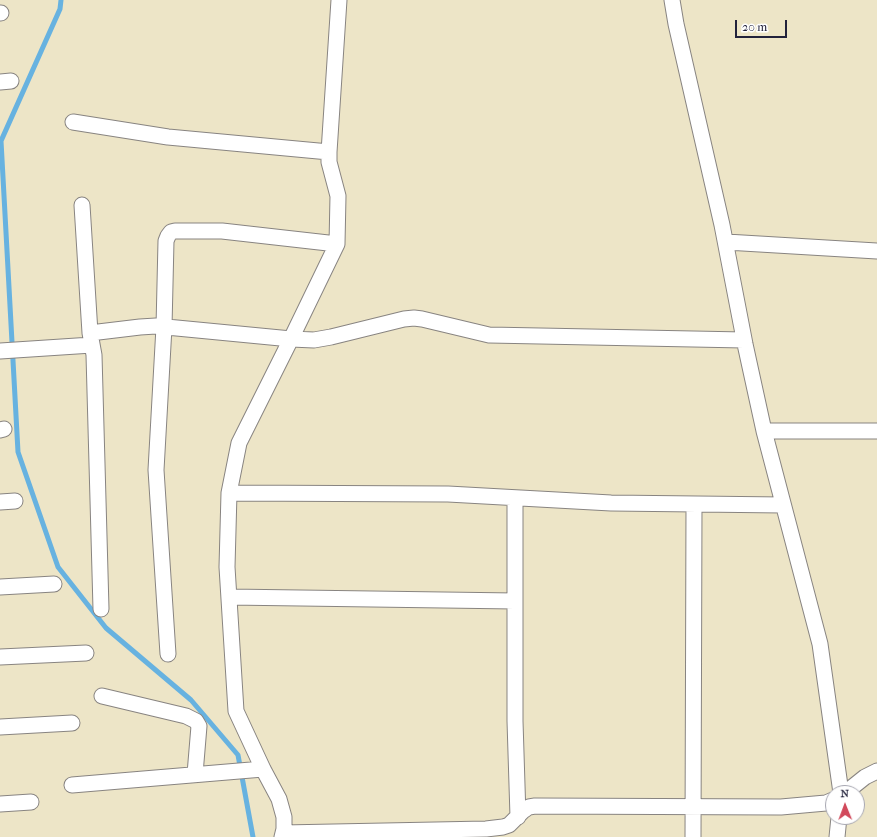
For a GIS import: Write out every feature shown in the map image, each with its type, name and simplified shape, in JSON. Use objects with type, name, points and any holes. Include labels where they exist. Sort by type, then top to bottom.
[{"type":"street","points":[[339,0],[329,152],[329,162],[338,196],[337,244],[239,443],[229,493],[227,567],[236,711],[259,769],[279,799],[284,823],[282,835],[486,829],[509,825],[529,807],[535,806],[781,807],[825,804]]},
{"type":"street","points":[[672,0],[676,24],[726,242],[744,340],[764,431],[820,644],[840,785]]},
{"type":"street","points":[[73,122],[168,137],[329,152]]},
{"type":"street","points":[[82,205],[91,339],[94,355],[101,609]]},
{"type":"street","points":[[168,654],[156,470],[164,327],[166,241],[168,236],[171,232],[175,231],[222,231],[337,244]]},
{"type":"street","points":[[726,242],[877,251]]},
{"type":"street","points":[[0,351],[27,349],[91,339],[140,327],[164,327],[314,340],[414,318],[481,334],[496,336],[744,340]]},
{"type":"street","points":[[764,431],[877,432]]},
{"type":"street","points":[[229,493],[448,494],[611,502],[783,505]]},
{"type":"street","points":[[515,498],[515,721],[518,817]]},
{"type":"street","points":[[0,502],[15,502]]},
{"type":"street","points":[[693,837],[694,504]]},
{"type":"street","points":[[0,587],[54,584]]},
{"type":"street","points":[[229,597],[515,601]]},
{"type":"street","points":[[0,657],[86,654]]},
{"type":"street","points":[[102,696],[186,716],[196,721],[199,726],[196,774]]},
{"type":"street","points":[[0,727],[72,723]]},
{"type":"street","points":[[72,785],[259,769]]},
{"type":"street","points":[[855,785],[865,777],[877,771]]},
{"type":"street","points":[[0,804],[31,802]]},
{"type":"street","points":[[837,837],[838,825]]},
{"type":"waterway","points":[[61,0],[60,9],[1,141],[18,452],[58,567],[106,628],[191,700],[238,755],[253,837]]}]
